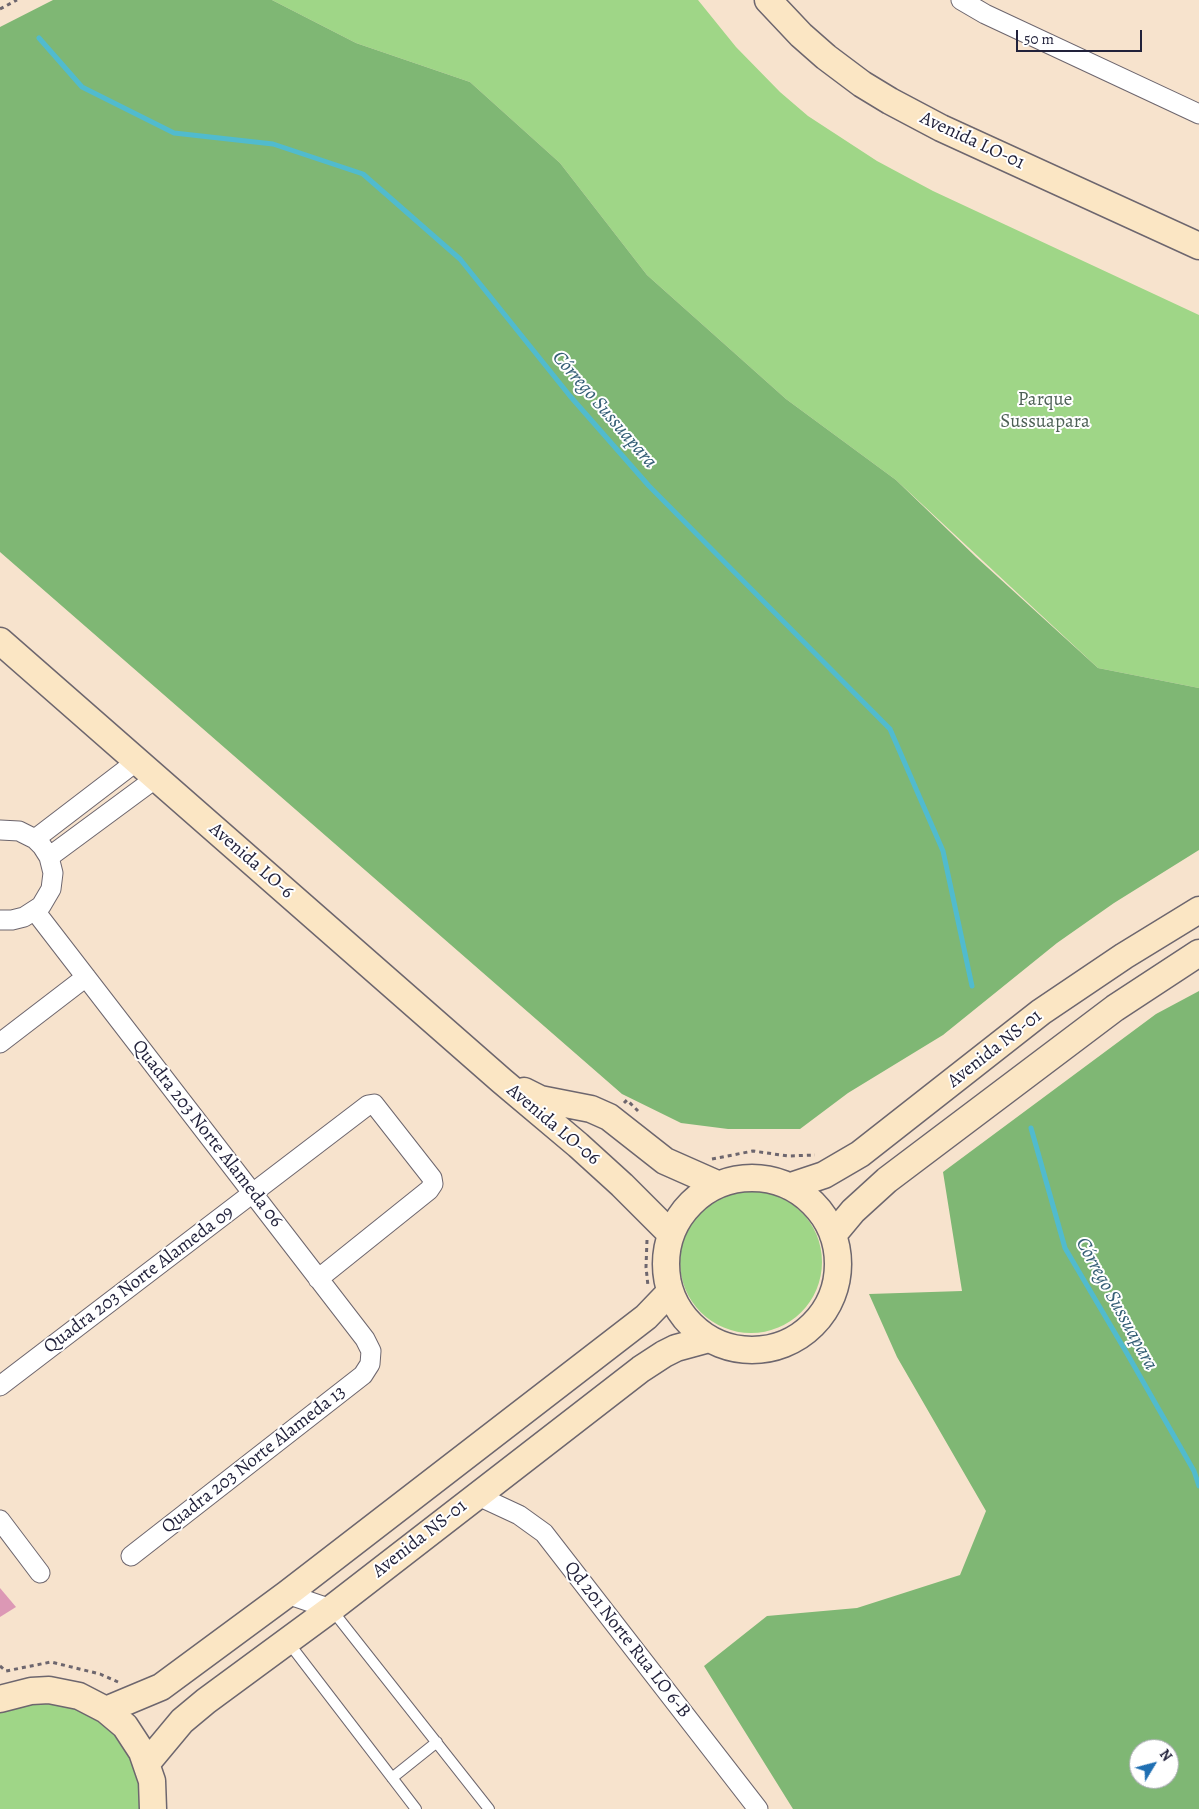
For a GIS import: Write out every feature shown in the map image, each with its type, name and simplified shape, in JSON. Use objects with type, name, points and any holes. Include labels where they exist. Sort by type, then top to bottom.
[{"type":"street","name":"Avenida LO-01","points":[[768,0],[801,35],[826,57],[862,84],[890,101],[940,128],[1199,246]]},
{"type":"street","points":[[961,0],[985,14],[1199,114]]},
{"type":"street","name":"Avenida LO-6","points":[[0,641],[502,1081]]},
{"type":"street","points":[[34,839],[146,769]]},
{"type":"street","points":[[49,857],[146,769]]},
{"type":"street","points":[[0,830],[19,831],[34,839],[42,846],[49,857],[53,873],[51,888],[46,900],[35,911],[16,920],[0,920]]},
{"type":"street","name":"Avenida NS-01","points":[[791,1186],[824,1175],[860,1154],[1041,1012],[1124,956],[1199,910]]},
{"type":"street","name":"Quadra 203 Norte Alameda 06","points":[[35,911],[365,1339],[370,1347],[371,1360]]},
{"type":"street","name":"Avenida NS-01","points":[[834,1235],[853,1211],[887,1180],[1115,1008],[1199,953]]},
{"type":"street","points":[[0,1043],[86,977]]},
{"type":"street","name":"Avenida LO-06","points":[[502,1081],[540,1099],[591,1109],[609,1117],[665,1160],[717,1184]]},
{"type":"street","name":"Avenida LO-06","points":[[502,1081],[622,1185],[659,1233]]},
{"type":"street","name":"Quadra 203 Norte Alameda 09","points":[[0,1386],[368,1105],[374,1104],[433,1181],[429,1190],[318,1279]]},
{"type":"street","points":[[747,1177],[767,1179],[791,1186],[812,1201],[834,1235],[838,1264],[834,1292],[821,1317],[800,1337],[773,1348],[745,1350],[728,1348],[697,1331],[681,1313],[670,1292],[659,1233],[688,1204],[717,1184],[747,1177]]},
{"type":"street","name":"Avenida NS-01","points":[[106,1710],[160,1687],[288,1594],[646,1316],[670,1292]]},
{"type":"street","name":"Avenida NS-01","points":[[147,1763],[182,1721],[206,1701],[288,1642],[641,1369],[676,1348],[709,1339]]},
{"type":"street","name":"Quadra 203 Norte Alameda 13","points":[[131,1556],[363,1375],[371,1360]]},
{"type":"street","name":"Qd 201 Norte Rua LO 6-B","points":[[476,1495],[519,1516],[544,1533],[758,1809]]},
{"type":"street","points":[[0,1520],[40,1573]]},
{"type":"street","points":[[288,1594],[331,1609]]},
{"type":"street","points":[[2,1697],[31,1691],[55,1691],[85,1698],[106,1710],[129,1731],[139,1746],[147,1763],[153,1787],[153,1809]]},
{"type":"lane","points":[[331,1609],[489,1809]]},
{"type":"lane","points":[[288,1642],[416,1809]]},
{"type":"lane","points":[[392,1778],[437,1742]]},
{"type":"path","points":[[0,9],[17,0]]},
{"type":"path","points":[[609,1117],[627,1100],[639,1112]]},
{"type":"path","points":[[704,1160],[753,1151],[788,1156],[822,1154]]},
{"type":"path","points":[[644,1292],[648,1285],[646,1267],[659,1233]]},
{"type":"path","points":[[0,1666],[6,1671],[51,1662],[100,1674],[124,1685]]},
{"type":"green space","points":[[53,0],[272,0],[356,43],[470,82],[560,163],[647,275],[786,399],[896,480],[976,557],[1098,668],[1199,688],[1199,850],[1114,903],[1057,943],[943,1035],[848,1093],[800,1129],[728,1129],[681,1123],[622,1094],[0,552],[0,27]]},
{"type":"green space","name":"Parque Sussuapara","points":[[272,0],[698,0],[736,47],[780,92],[808,116],[877,161],[933,191],[1199,315],[1199,688],[1098,668],[896,480],[786,399],[647,275],[560,163],[470,82],[356,43]]},
{"type":"green space","points":[[1199,991],[1199,1809],[793,1809],[704,1666],[767,1616],[857,1608],[960,1575],[986,1511],[897,1357],[869,1294],[962,1291],[943,1172],[1156,1014]]},
{"type":"green space","points":[[751,1191],[765,1192],[778,1196],[791,1203],[801,1212],[810,1222],[817,1235],[821,1248],[821,1276],[817,1289],[810,1302],[801,1312],[791,1321],[778,1328],[765,1332],[751,1333],[737,1332],[724,1328],[711,1321],[701,1312],[692,1302],[685,1289],[681,1276],[680,1262],[681,1248],[685,1235],[692,1222],[701,1212],[711,1203],[724,1196],[737,1192]]},
{"type":"green space","points":[[24,1702],[70,1704],[114,1729],[139,1773],[143,1809],[0,1809],[0,1711]]},
{"type":"building","points":[[0,1588],[16,1607],[0,1617]]},
{"type":"waterway","name":"Córrego Sussuapara","points":[[39,38],[82,87],[174,133],[273,144],[363,174],[460,259],[570,396],[649,486],[890,729],[943,851],[972,986]]},
{"type":"waterway","name":"Córrego Sussuapara","points":[[1031,1128],[1065,1248],[1194,1471],[1199,1486]]}]
